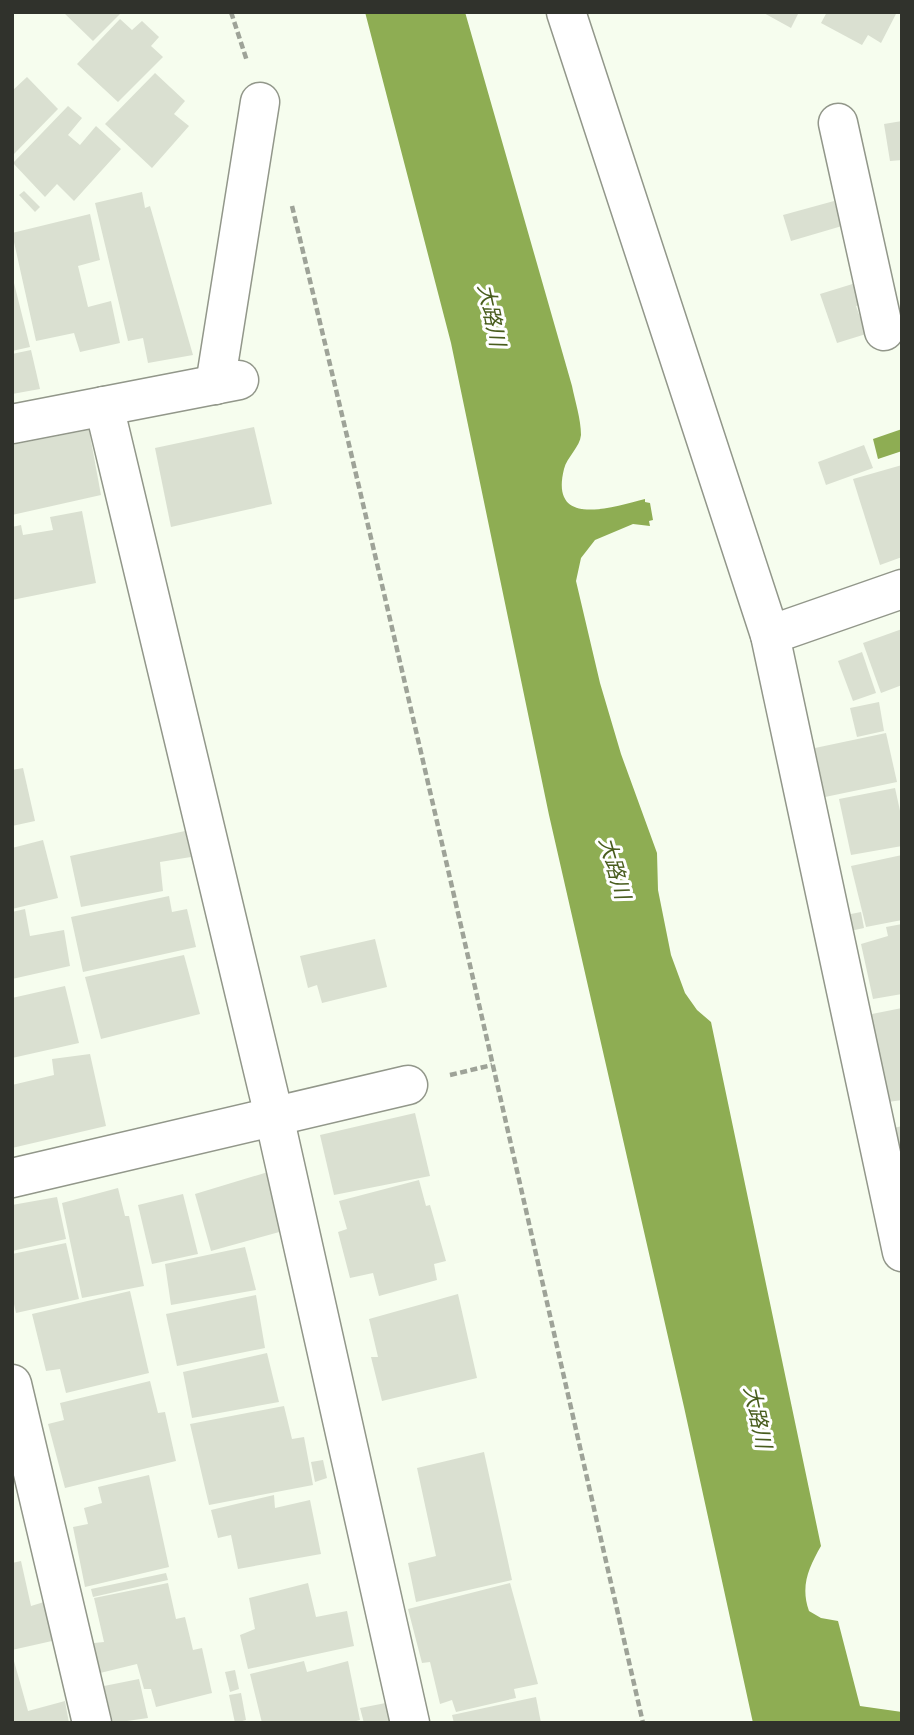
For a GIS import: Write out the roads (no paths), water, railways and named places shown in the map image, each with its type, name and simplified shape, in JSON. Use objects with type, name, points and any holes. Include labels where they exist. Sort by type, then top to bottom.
[{"type":"street","points":[[566,12],[770,635],[902,1252]]},
{"type":"street","points":[[12,424],[227,382],[260,102]]},
{"type":"street","points":[[838,123],[887,273],[884,331]]},
{"type":"street","points":[[104,406],[274,1116],[410,1723]]},
{"type":"street","points":[[770,635],[902,589]]},
{"type":"street","points":[[12,1178],[408,1085]]},
{"type":"street","points":[[12,1384],[92,1723]]},
{"type":"water","name":"大路川","points":[[365,12],[465,12],[579,416],[580,439],[564,469],[562,488],[566,500],[575,507],[587,510],[645,499],[645,502],[650,503],[653,520],[649,521],[650,526],[633,524],[595,540],[581,558],[576,581],[600,683],[621,754],[657,853],[658,890],[671,955],[685,993],[697,1010],[711,1022],[821,1546],[807,1577],[806,1602],[809,1611],[821,1618],[838,1621],[860,1706],[902,1712],[902,1723],[753,1723],[549,815],[451,343]]},
{"type":"water","points":[[902,429],[902,451],[878,459],[873,439]]}]
